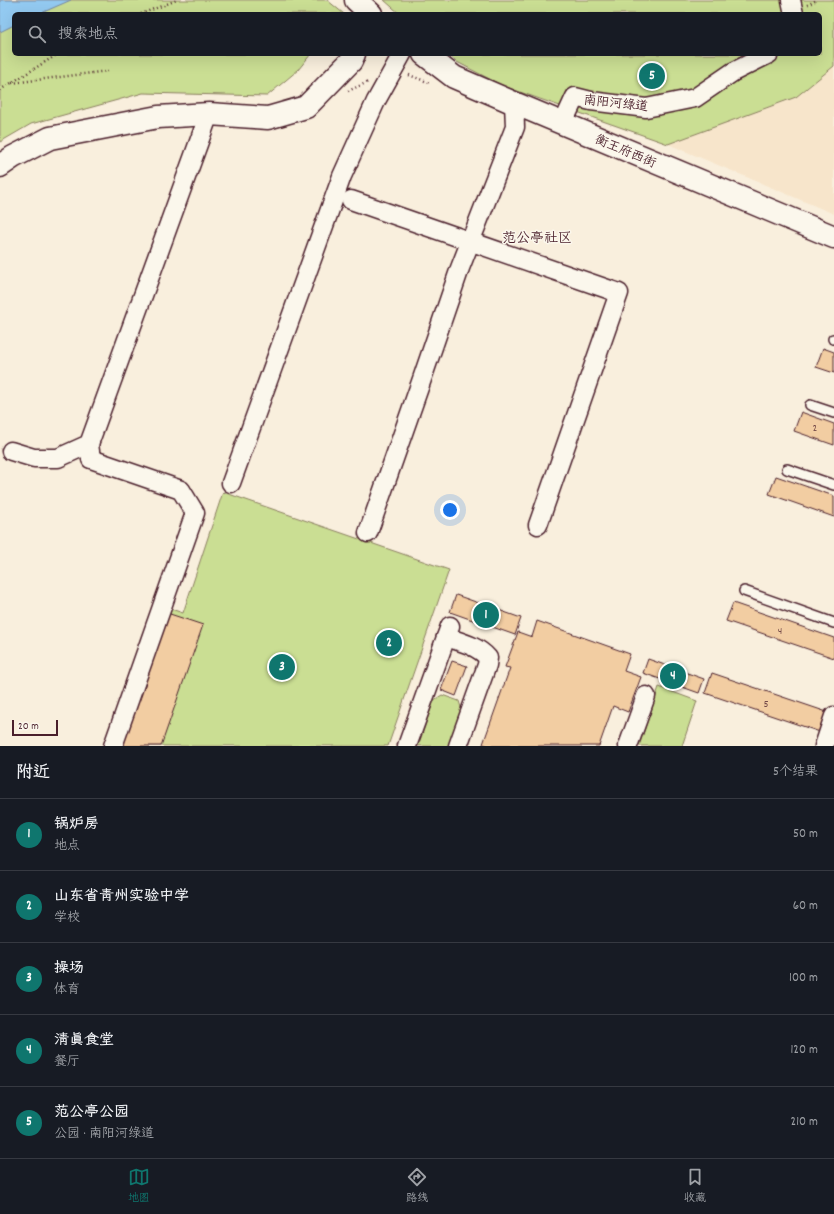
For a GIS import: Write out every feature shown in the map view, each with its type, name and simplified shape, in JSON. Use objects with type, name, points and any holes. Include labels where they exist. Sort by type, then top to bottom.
[{"type":"street","points":[[356,0],[369,12]]},
{"type":"street","points":[[791,0],[794,12]]},
{"type":"street","points":[[0,166],[13,157],[50,138],[158,118],[209,114],[268,118],[306,107],[351,60],[353,56]]},
{"type":"street","points":[[232,482],[342,176],[376,101],[401,56]]},
{"type":"street","name":"衡王府西街","points":[[427,56],[454,77],[834,237]]},
{"type":"street","name":"南阳河绿道","points":[[563,123],[575,97],[591,101],[646,108],[695,98],[732,72],[765,56]]},
{"type":"street","points":[[368,533],[460,268],[514,127],[514,103]]},
{"type":"street","points":[[113,746],[194,513],[181,490],[91,459],[89,444],[209,114]]},
{"type":"street","points":[[351,200],[618,293],[538,525]]},
{"type":"street","points":[[10,452],[34,458],[58,458],[89,444]]},
{"type":"street","points":[[407,746],[448,631],[483,652],[488,658],[487,665],[458,746]]},
{"type":"street","points":[[628,746],[646,696]]},
{"type":"street","points":[[824,746],[834,716]]},
{"type":"lane","points":[[810,405],[834,413]]},
{"type":"lane","points":[[787,469],[834,485]]},
{"type":"lane","points":[[744,591],[834,623]]},
{"type":"path","points":[[146,12],[177,0]]},
{"type":"path","points":[[0,90],[55,56]]},
{"type":"path","points":[[12,83],[108,71]]},
{"type":"shaded area","points":[[834,66],[834,214],[668,144],[796,97]]},
{"type":"green space","points":[[0,0],[327,0],[342,12],[12,12],[12,56],[309,56],[298,70],[267,96],[143,93],[31,124],[0,142]]},
{"type":"green space","points":[[384,0],[834,0],[834,66],[796,97],[668,144],[503,86],[457,62],[450,56],[822,56],[822,12],[398,12]]},
{"type":"green space","points":[[223,492],[449,570],[388,746],[121,746],[168,608],[183,613]]},
{"type":"green space","points":[[659,687],[697,701],[682,746],[639,746]]},
{"type":"green space","points":[[442,695],[459,701],[462,711],[449,746],[418,746],[434,700]]},
{"type":"water","points":[[0,0],[71,0],[44,12],[12,12],[12,26],[0,32]]},
{"type":"building","points":[[823,348],[834,352],[834,373],[816,367]]},
{"type":"building","points":[[801,412],[834,424],[834,445],[794,431]]},
{"type":"building","points":[[776,476],[834,496],[834,517],[769,494]]},
{"type":"building","points":[[456,595],[521,618],[515,635],[450,612]]},
{"type":"building","points":[[733,603],[834,638],[834,658],[726,621]]},
{"type":"building","points":[[167,613],[203,625],[161,746],[121,746]]},
{"type":"building","points":[[537,621],[630,654],[624,671],[641,677],[628,712],[613,706],[599,746],[489,746],[483,744],[510,668],[505,667],[518,632],[532,637]]},
{"type":"building","points":[[648,659],[704,679],[699,693],[643,673]]},
{"type":"building","points":[[452,661],[467,666],[456,696],[441,690]]},
{"type":"building","points":[[712,673],[827,712],[820,732],[705,693]]},
{"type":"place","name":"范公亭公园","points":[[652,76]]},
{"type":"place","name":"锅炉房","points":[[486,615]]},
{"type":"place","name":"山东省青州实验中学","points":[[389,643]]},
{"type":"place","name":"操场","points":[[282,667]]},
{"type":"place","name":"清真食堂","points":[[673,676]]},
{"type":"district","name":"范公亭社区","points":[[537,237]]}]
